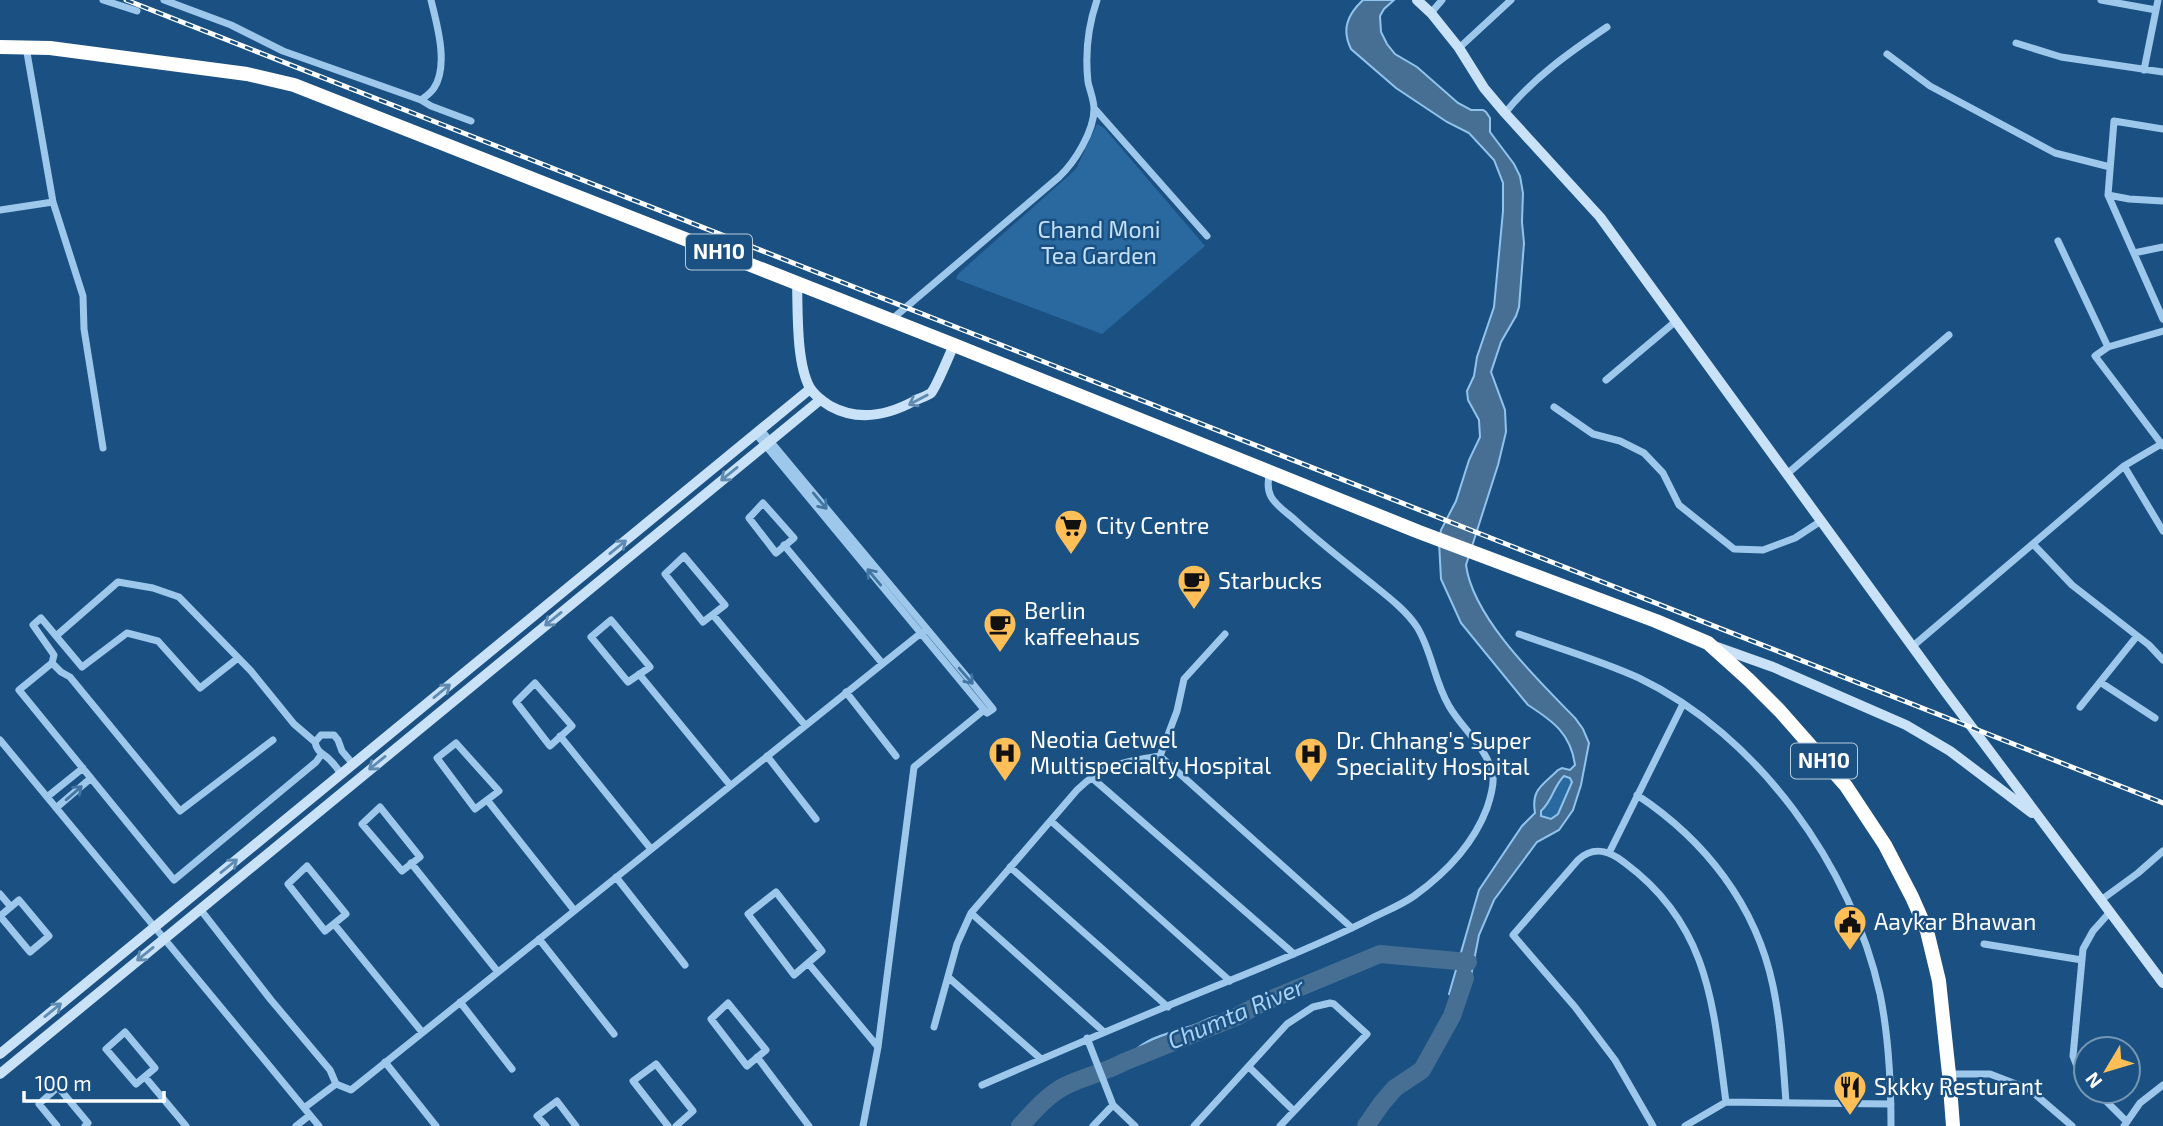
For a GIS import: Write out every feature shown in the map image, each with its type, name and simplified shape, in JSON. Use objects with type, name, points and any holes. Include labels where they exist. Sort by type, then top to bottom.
[{"type":"highway","name":"NH10","points":[[0,47],[60,49],[247,74],[294,85],[797,282],[1419,532],[1708,643],[1749,680],[1846,786],[1885,845],[1927,931],[1939,981],[1953,1126]]},
{"type":"street","points":[[103,0],[137,11]]},
{"type":"street","points":[[163,0],[231,25],[283,51],[421,100],[471,121]]},
{"type":"street","points":[[421,100],[433,89],[440,71],[440,37],[431,0]]},
{"type":"street","points":[[891,320],[1066,171],[1081,148],[1094,108],[1088,79],[1087,48],[1097,0]]},
{"type":"street","points":[[1431,13],[1442,0]]},
{"type":"street","points":[[1459,48],[1511,0]]},
{"type":"street","points":[[2101,0],[2156,10]]},
{"type":"street","points":[[2144,70],[2158,0]]},
{"type":"street","points":[[1418,1],[1459,48],[1505,113],[1600,217],[2162,983]]},
{"type":"street","points":[[1505,113],[1521,92],[1553,65],[1607,27]]},
{"type":"street","points":[[2016,43],[2061,57],[2163,72]]},
{"type":"street","points":[[26,47],[53,202],[83,296],[84,329],[103,448]]},
{"type":"street","points":[[1887,54],[1930,86],[2055,153],[2110,167]]},
{"type":"street","points":[[1094,108],[1207,236]]},
{"type":"street","points":[[2163,129],[2114,121],[2108,195],[2163,319]]},
{"type":"street","points":[[2108,195],[2163,201]]},
{"type":"street","points":[[0,210],[53,202]]},
{"type":"street","points":[[2059,241],[2108,347]]},
{"type":"street","points":[[2134,253],[2163,247]]},
{"type":"street","points":[[797,282],[804,375],[810,389],[820,400],[850,414],[880,415],[893,412],[931,393],[954,345]]},
{"type":"street","points":[[1606,380],[1676,321]]},
{"type":"street","points":[[1913,646],[2124,466],[2163,445],[2095,356],[2108,347],[2163,331]]},
{"type":"street","points":[[1787,474],[1949,335]]},
{"type":"street","points":[[0,1054],[810,389]]},
{"type":"street","points":[[0,1073],[820,400]]},
{"type":"street","points":[[1554,407],[1593,434],[1620,441],[1644,453],[1663,472],[1679,505],[1734,549],[1763,550],[1795,538],[1821,521]]},
{"type":"street","points":[[758,432],[923,631],[993,709],[987,713],[984,710],[914,766],[878,1047],[863,1126]]},
{"type":"street","points":[[2124,466],[2163,531]]},
{"type":"street","points":[[982,1085],[1087,1038],[1294,954],[1411,898],[1447,869],[1468,847],[1481,824],[1490,799],[1493,778],[1476,742],[1448,706],[1416,625],[1383,593],[1272,499],[1267,488],[1270,471]]},
{"type":"street","points":[[763,503],[794,538],[784,545],[776,553],[749,518],[763,503]]},
{"type":"street","points":[[2033,544],[2071,585],[2137,636],[2163,660]]},
{"type":"street","points":[[784,545],[882,663]]},
{"type":"street","points":[[684,556],[725,604],[713,615],[703,622],[665,574],[684,556]]},
{"type":"street","points":[[56,636],[118,582],[153,588],[178,597],[238,658],[294,724],[315,742],[321,755],[327,757],[341,774]]},
{"type":"street","points":[[713,615],[805,725]]},
{"type":"street","points":[[238,658],[200,688],[158,641],[127,633],[82,667],[41,618],[33,625],[54,655],[52,663],[19,690],[174,880],[321,755]]},
{"type":"street","points":[[611,620],[650,667],[639,674],[628,682],[591,637],[611,620]]},
{"type":"street","points":[[200,909],[330,1070],[337,1084],[351,1090],[923,631]]},
{"type":"street","points":[[1160,756],[1177,711],[1184,679],[1225,634]]},
{"type":"street","points":[[1519,634],[1638,678],[1683,704],[1724,736],[1770,780],[1810,831],[1836,876],[1866,945],[1880,993],[1888,1043],[1891,1126]]},
{"type":"street","points":[[2080,707],[2137,636]]},
{"type":"street","points":[[1708,643],[1773,667],[1906,725],[1950,751],[2043,821]]},
{"type":"street","points":[[52,663],[70,677],[180,811],[273,740]]},
{"type":"street","points":[[639,674],[730,785]]},
{"type":"street","points":[[535,682],[572,726],[560,736],[550,746],[516,702],[535,682]]},
{"type":"street","points":[[2100,682],[2155,718]]},
{"type":"street","points":[[846,692],[896,756]]},
{"type":"street","points":[[1609,853],[1683,704]]},
{"type":"street","points":[[315,742],[321,735],[334,736],[353,764]]},
{"type":"street","points":[[560,736],[651,849]]},
{"type":"street","points":[[0,740],[319,1126]]},
{"type":"street","points":[[456,743],[499,791],[488,801],[475,809],[437,758],[456,743]]},
{"type":"street","points":[[767,756],[816,818]]},
{"type":"street","points":[[1160,756],[1352,928]]},
{"type":"street","points":[[934,1027],[957,944],[971,913],[1091,776],[1110,766],[1160,756]]},
{"type":"street","points":[[47,797],[83,768]]},
{"type":"street","points":[[1091,776],[1294,954]]},
{"type":"street","points":[[56,808],[91,778]]},
{"type":"street","points":[[1637,795],[1671,820],[1713,862],[1736,894],[1754,928],[1768,964],[1776,1002],[1786,1102]]},
{"type":"street","points":[[488,801],[574,910]]},
{"type":"street","points":[[380,807],[420,856],[411,863],[402,871],[362,824],[380,807]]},
{"type":"street","points":[[1051,821],[1230,981]]},
{"type":"street","points":[[1653,1126],[1615,1060],[1575,1007],[1513,935],[1582,856],[1596,851],[1609,853],[1627,864],[1652,887],[1692,942],[1704,971],[1712,1002],[1726,1101]]},
{"type":"street","points":[[2101,900],[2163,851]]},
{"type":"street","points":[[411,863],[498,972]]},
{"type":"street","points":[[307,866],[346,914],[334,924],[325,931],[288,884],[307,866]]},
{"type":"street","points":[[1010,867],[1168,1007]]},
{"type":"street","points":[[616,877],[685,965]]},
{"type":"street","points":[[776,892],[822,951],[808,963],[794,975],[748,914],[776,892]]},
{"type":"street","points":[[0,894],[11,907]]},
{"type":"street","points":[[19,900],[49,936],[30,952],[0,916],[19,900]]},
{"type":"street","points":[[2075,1035],[2083,949],[2093,931],[2110,912]]},
{"type":"street","points":[[971,913],[1104,1032]]},
{"type":"street","points":[[334,924],[422,1032]]},
{"type":"street","points":[[538,939],[614,1034]]},
{"type":"street","points":[[1984,944],[2082,960]]},
{"type":"street","points":[[808,963],[878,1047]]},
{"type":"street","points":[[948,977],[1041,1059]]},
{"type":"street","points":[[460,1002],[512,1069]]},
{"type":"street","points":[[728,1003],[766,1050],[757,1057],[747,1066],[711,1019],[728,1003]]},
{"type":"street","points":[[1194,1126],[1287,1024],[1304,1011],[1322,1004],[1334,1004],[1367,1034],[1280,1126]]},
{"type":"street","points":[[125,1032],[155,1068],[145,1077],[136,1084],[106,1049],[125,1032]]},
{"type":"street","points":[[1087,1038],[1113,1105],[1135,1126]]},
{"type":"street","points":[[757,1057],[809,1126]]},
{"type":"street","points":[[385,1062],[436,1126]]},
{"type":"street","points":[[668,1126],[633,1081],[656,1064],[693,1111],[681,1124]]},
{"type":"street","points":[[1249,1068],[1294,1111]]},
{"type":"street","points":[[1950,1074],[1990,1074],[2029,1089],[2072,1126]]},
{"type":"street","points":[[145,1077],[186,1126]]},
{"type":"street","points":[[296,1126],[307,1111],[337,1084]]},
{"type":"street","points":[[2108,1105],[2125,1124],[2140,1103],[2163,1085]]},
{"type":"street","points":[[57,1126],[39,1104],[58,1087],[88,1123],[85,1126]]},
{"type":"street","points":[[546,1126],[537,1116],[556,1101],[576,1126]]},
{"type":"street","points":[[1685,1126],[1726,1101],[1891,1104]]},
{"type":"street","points":[[1093,1126],[1113,1105]]},
{"type":"green space","name":"Chand Moni Tea Garden","points":[[1097,124],[1104,128],[1205,246],[1102,334],[956,279],[958,274],[1076,169]]},
{"type":"green space","points":[[1564,776],[1571,778],[1572,782],[1558,814],[1551,819],[1540,814],[1554,794],[1557,783]]},
{"type":"shaded area","points":[[1363,0],[1394,0],[1380,16],[1381,32],[1387,44],[1395,54],[1417,67],[1458,103],[1471,110],[1486,112],[1490,118],[1490,132],[1520,176],[1524,243],[1519,307],[1501,342],[1491,372],[1505,410],[1506,432],[1466,565],[1471,585],[1494,627],[1526,667],[1575,718],[1589,743],[1573,810],[1559,830],[1537,842],[1494,900],[1479,935],[1463,1002],[1449,994],[1479,890],[1522,826],[1535,813],[1535,798],[1539,788],[1558,770],[1570,770],[1575,765],[1569,745],[1559,729],[1528,705],[1461,623],[1441,579],[1441,530],[1456,501],[1469,460],[1480,437],[1479,420],[1468,400],[1467,391],[1494,307],[1503,183],[1494,160],[1469,133],[1447,122],[1396,88],[1351,49],[1346,28]],"holes":[[[1564,776],[1572,782],[1558,814],[1551,819],[1541,816],[1541,811],[1560,780]]]},
{"type":"waterway","name":"Chumta River","points":[[1020,1126],[1047,1098],[1067,1085],[1236,1017],[1262,1003],[1380,954],[1468,962]]},
{"type":"waterway","points":[[1366,1126],[1395,1088],[1422,1070],[1452,1016],[1465,978]]},
{"type":"waterway","points":[[1124,1062],[1132,1053],[1156,1037],[1212,1018],[1221,1016],[1231,1019]]},
{"type":"railway","points":[[126,0],[2163,803]]},
{"type":"place","name":"City Centre","points":[[1071,556]]},
{"type":"place","name":"Starbucks","points":[[1194,611]]},
{"type":"place","name":"Berlin kaffeehaus","points":[[1000,654]]},
{"type":"place","name":"Neotia Getwel Multispecialty Hospital","points":[[1005,783]]},
{"type":"place","name":"Dr. Chhang's Super Speciality Hospital","points":[[1311,784]]},
{"type":"place","name":"Aaykar Bhawan","points":[[1850,952]]},
{"type":"place","name":"Skkky Resturant","points":[[1850,1117]]}]
